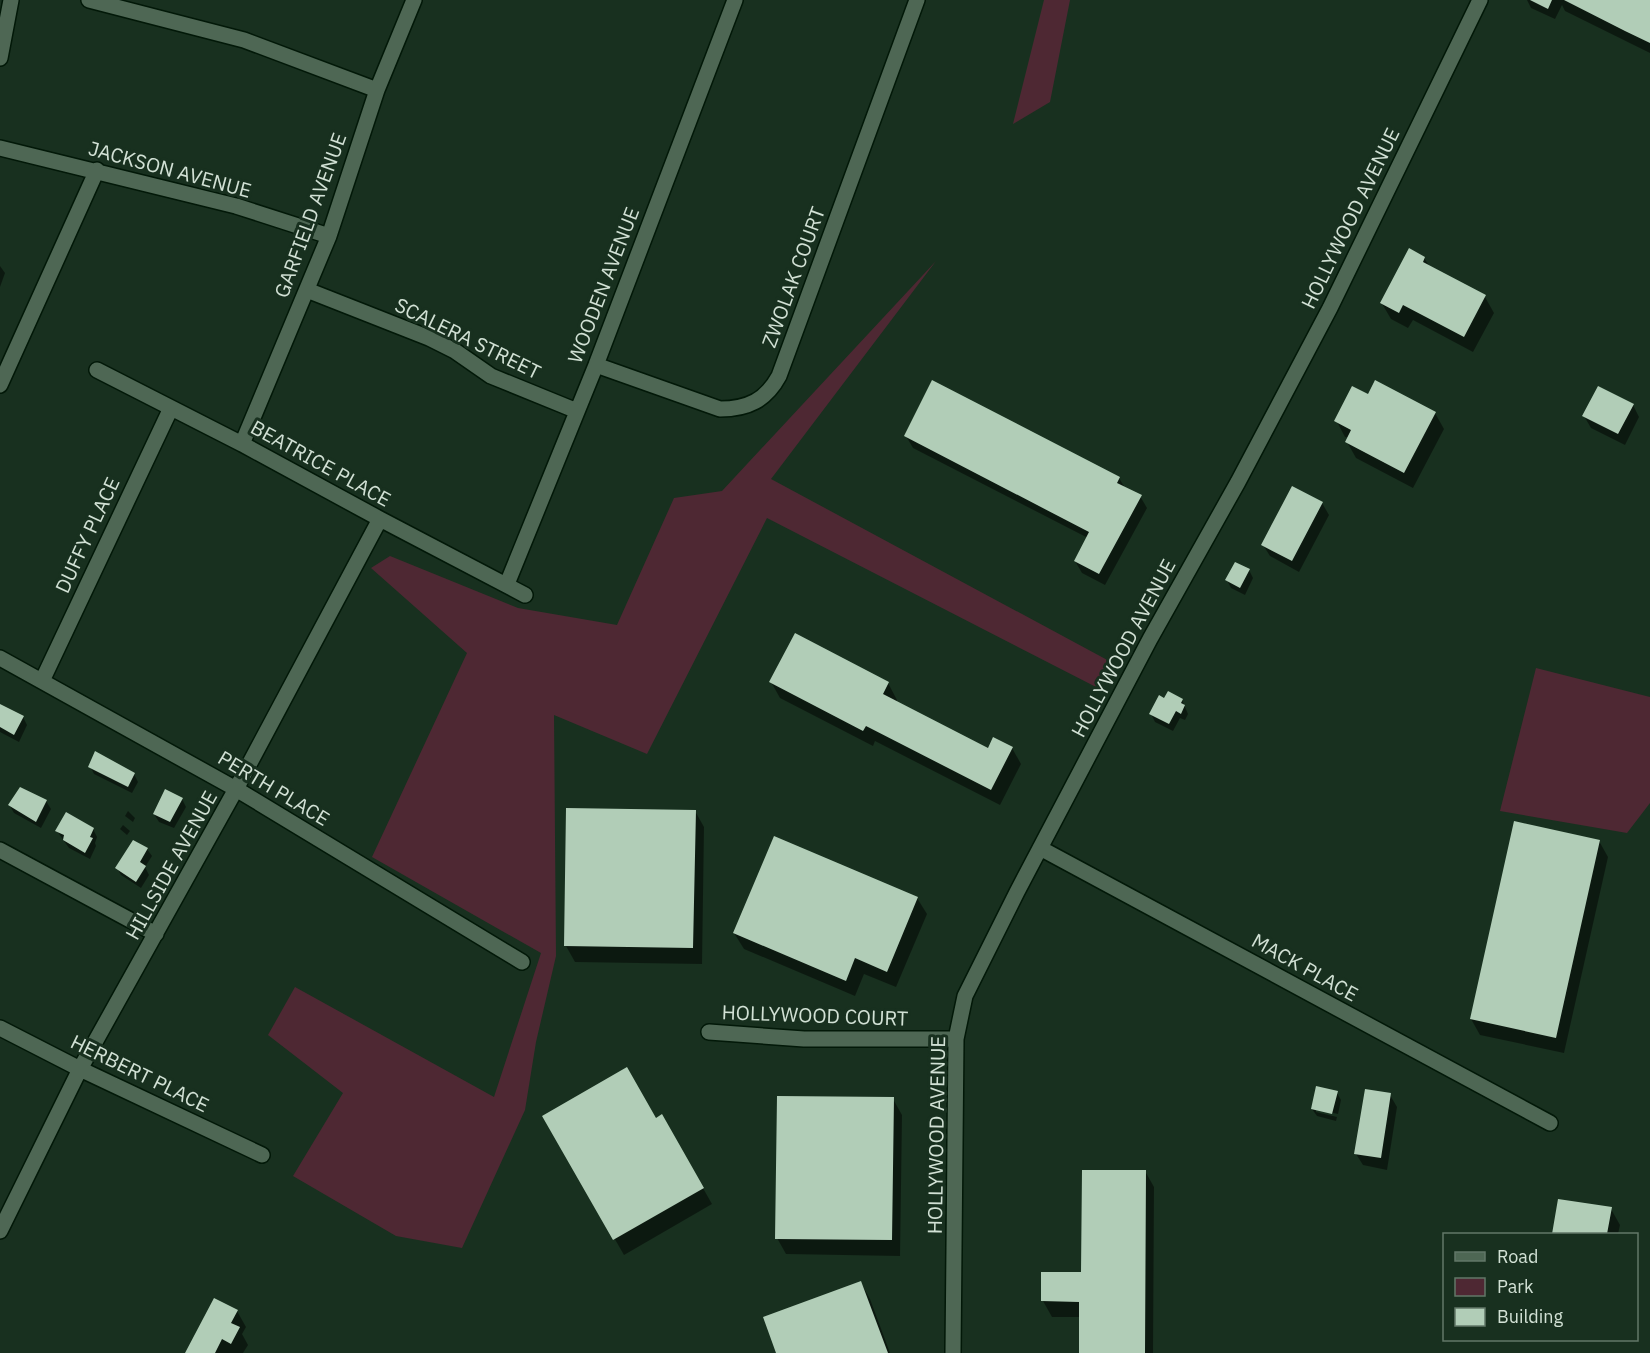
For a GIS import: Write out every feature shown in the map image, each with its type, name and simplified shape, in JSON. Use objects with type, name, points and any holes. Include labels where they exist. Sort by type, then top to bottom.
[{"type":"street","points":[[0,58],[12,0]]},
{"type":"street","points":[[89,0],[244,40],[377,90]]},
{"type":"street","name":"GARFIELD AVENUE","points":[[242,444],[329,236],[377,90],[414,0]]},
{"type":"street","name":"WOODEN AVENUE","points":[[507,584],[596,365],[735,0]]},
{"type":"street","name":"ZWOLAK COURT","points":[[596,365],[720,409],[737,409],[753,404],[767,394],[774,386],[783,365],[917,0]]},
{"type":"street","name":"HOLLYWOOD AVENUE","points":[[953,1353],[956,1040],[965,996],[1150,639],[1238,482],[1330,308],[1480,0]]},
{"type":"street","name":"JACKSON AVENUE","points":[[0,148],[236,206],[329,236]]},
{"type":"street","points":[[0,385],[97,170]]},
{"type":"street","name":"SCALERA STREET","points":[[307,290],[429,338],[454,351],[491,376],[577,411]]},
{"type":"street","name":"BEATRICE PLACE","points":[[97,370],[242,444],[525,595]]},
{"type":"street","name":"DUFFY PLACE","points":[[42,681],[171,408]]},
{"type":"street","name":"HILLSIDE AVENUE","points":[[0,1231],[80,1069],[236,789],[380,519]]},
{"type":"street","name":"PERTH PLACE","points":[[0,658],[236,789],[522,962]]},
{"type":"street","name":"MACK PLACE","points":[[1040,848],[1550,1124]]},
{"type":"street","points":[[0,850],[156,934]]},
{"type":"street","name":"HERBERT PLACE","points":[[0,1028],[80,1069],[262,1155]]},
{"type":"street","name":"HOLLYWOOD COURT","points":[[709,1032],[804,1039],[956,1040]]},
{"type":"green space","points":[[1044,0],[1070,0],[1050,102],[1013,124]]},
{"type":"green space","points":[[936,261],[771,479],[1111,662],[1096,687],[767,518],[647,754],[554,715],[556,956],[536,1042],[525,1110],[462,1248],[396,1236],[293,1176],[343,1093],[268,1035],[295,987],[494,1097],[541,953],[372,857],[467,653],[371,568],[390,556],[518,608],[617,625],[674,498],[722,491]]},
{"type":"green space","points":[[1536,668],[1650,697],[1650,803],[1627,833],[1500,811]]},
{"type":"building","points":[[1530,0],[1552,0],[1548,9]]},
{"type":"building","points":[[1564,0],[1650,0],[1650,43],[1625,31]]},
{"type":"building","points":[[1409,248],[1425,257],[1423,262],[1486,295],[1464,337],[1403,305],[1399,313],[1380,303]]},
{"type":"building","points":[[932,380],[1120,477],[1117,483],[1142,495],[1099,574],[1074,561],[1089,532],[904,436]]},
{"type":"building","points":[[1375,380],[1436,412],[1404,473],[1345,442],[1351,430],[1334,421],[1352,386],[1368,394]]},
{"type":"building","points":[[1598,386],[1634,404],[1618,434],[1582,416]]},
{"type":"building","points":[[1292,486],[1323,502],[1292,561],[1261,545]]},
{"type":"building","points":[[1235,562],[1250,569],[1240,588],[1225,580]]},
{"type":"building","points":[[795,633],[889,682],[883,694],[988,748],[993,737],[1013,747],[991,790],[866,726],[863,731],[769,682]]},
{"type":"building","points":[[1168,691],[1183,699],[1181,703],[1185,705],[1181,714],[1176,711],[1169,724],[1149,714],[1159,695],[1164,698]]},
{"type":"building","points":[[0,704],[24,716],[14,735],[0,727]]},
{"type":"building","points":[[95,751],[135,773],[128,787],[88,767]]},
{"type":"building","points":[[20,787],[47,800],[36,822],[8,805]]},
{"type":"building","points":[[165,789],[183,798],[170,822],[153,814]]},
{"type":"building","points":[[566,808],[696,810],[693,948],[564,946]]},
{"type":"building","points":[[66,812],[94,828],[90,837],[93,838],[85,853],[63,840],[64,835],[55,831]]},
{"type":"building","points":[[1514,821],[1600,840],[1556,1038],[1470,1019]]},
{"type":"building","points":[[774,836],[918,897],[887,972],[855,958],[846,981],[733,933]]},
{"type":"building","points":[[133,840],[148,848],[140,862],[146,866],[136,882],[115,868]]},
{"type":"building","points":[[627,1067],[656,1118],[662,1114],[704,1188],[613,1240],[542,1116]]},
{"type":"building","points":[[1316,1086],[1338,1091],[1332,1114],[1311,1109]]},
{"type":"building","points":[[1365,1089],[1391,1093],[1381,1158],[1354,1154]]},
{"type":"building","points":[[777,1096],[894,1097],[892,1240],[775,1239]]},
{"type":"building","points":[[1082,1170],[1146,1170],[1145,1353],[1079,1353],[1079,1302],[1041,1301],[1041,1272],[1081,1272]]},
{"type":"building","points":[[1558,1199],[1612,1207],[1607,1233],[1552,1233]]},
{"type":"building","points":[[861,1281],[888,1353],[776,1353],[763,1317]]},
{"type":"building","points":[[214,1298],[238,1310],[231,1323],[240,1327],[231,1344],[222,1339],[215,1353],[185,1353]]}]
